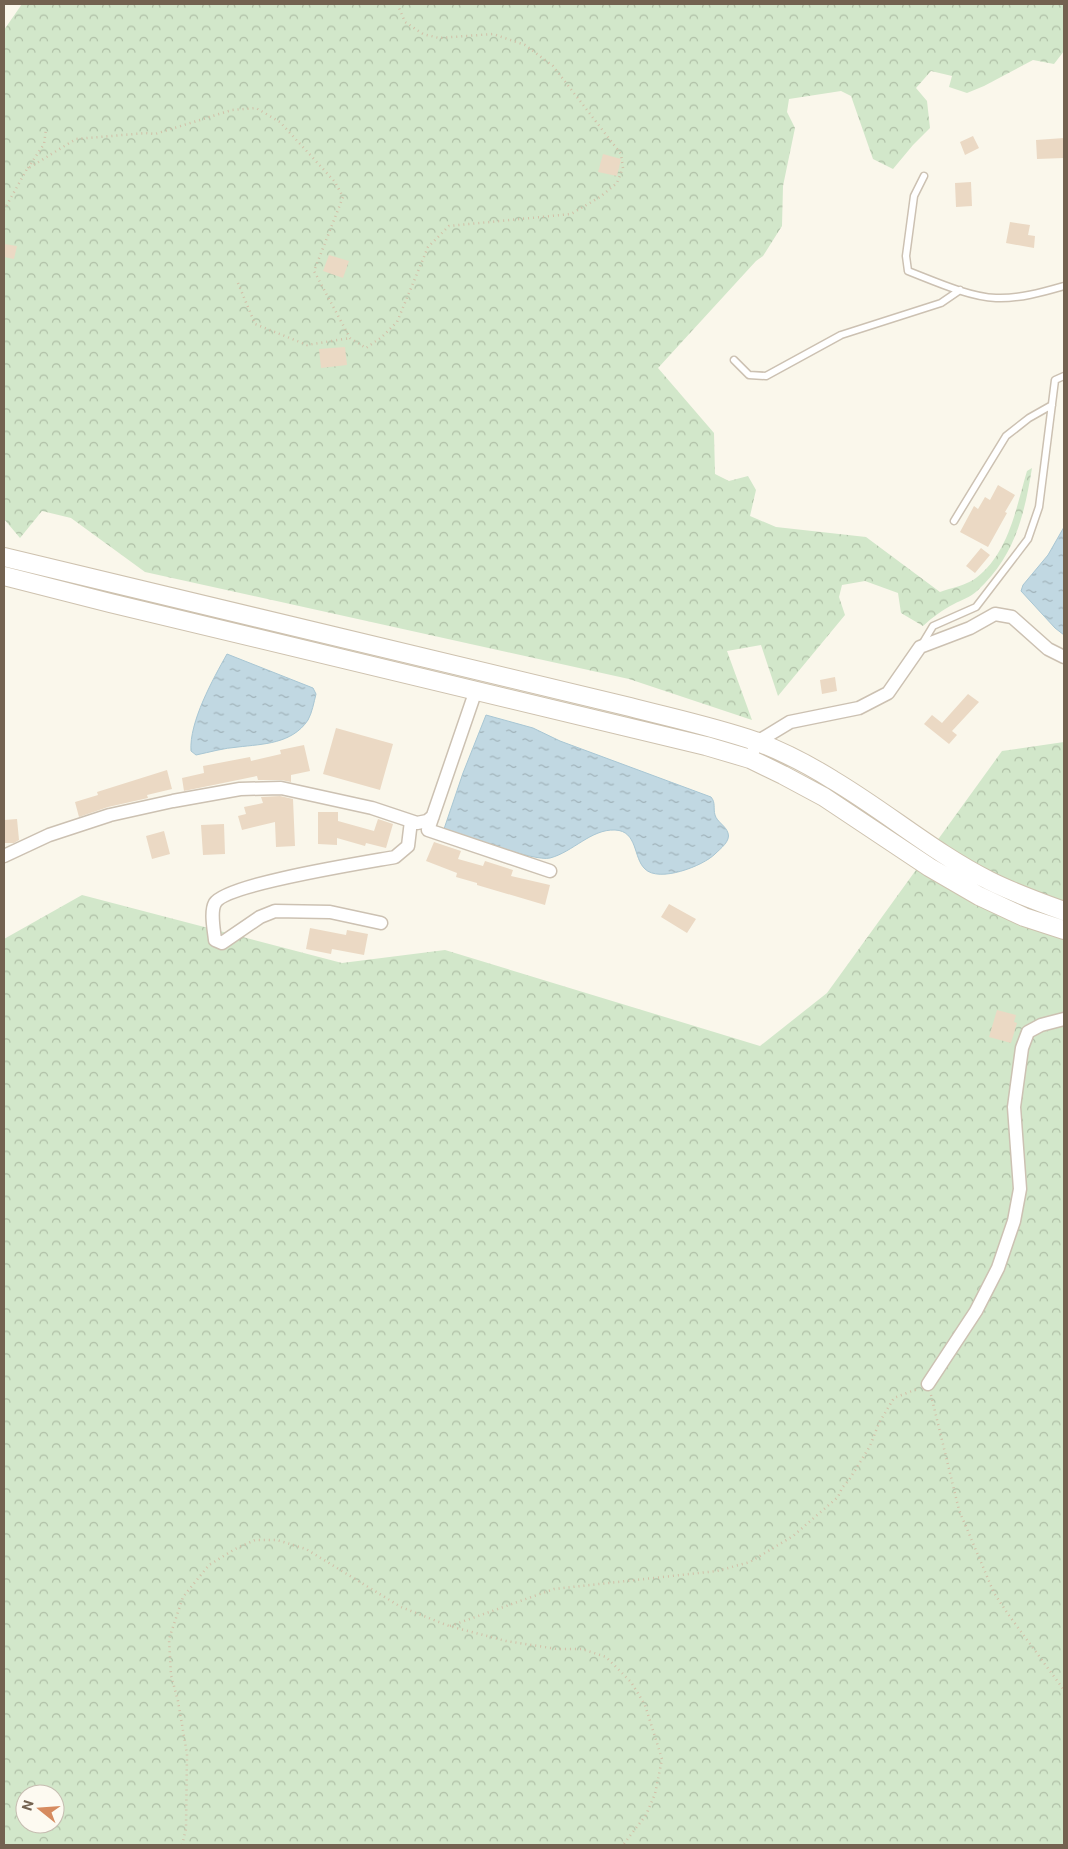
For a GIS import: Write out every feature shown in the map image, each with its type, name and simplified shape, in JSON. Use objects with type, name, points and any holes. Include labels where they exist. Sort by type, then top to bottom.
[{"type":"street","points":[[4,557],[630,707],[709,727],[757,742],[789,756],[834,780],[936,849],[989,881],[1031,900],[1064,911]]},
{"type":"street","points":[[4,576],[706,746],[750,759],[824,797],[929,868],[979,896],[1024,917],[1064,930]]},
{"type":"street","points":[[750,759],[757,742],[790,722],[860,708],[888,693],[920,647],[970,628],[995,614],[1012,617],[1048,649],[1064,657]]},
{"type":"street","points":[[476,690],[428,830],[550,870]]},
{"type":"street","points":[[4,856],[49,835],[110,815],[240,789],[281,788],[372,808],[411,821],[422,822],[433,816]]},
{"type":"street","points":[[381,923],[330,912],[275,911],[260,917],[222,943],[215,940],[213,914],[215,903],[221,897],[242,889],[279,879],[395,856],[408,846],[411,821]]},
{"type":"street","points":[[928,1384],[976,1311],[998,1268],[1014,1221],[1020,1189],[1014,1107],[1022,1048],[1028,1032],[1041,1025],[1064,1018]]},
{"type":"lane","points":[[924,176],[914,196],[906,256],[908,271],[960,290],[996,298],[1035,294],[1064,286]]},
{"type":"lane","points":[[734,360],[749,375],[766,376],[841,334],[941,304],[960,290]]},
{"type":"lane","points":[[920,647],[933,626],[976,608],[1028,539],[1039,507],[1055,380],[1064,376]]},
{"type":"lane","points":[[954,521],[1006,436],[1029,418],[1052,405]]},
{"type":"path","points":[[27,169],[76,140],[155,134],[232,110],[256,108],[280,122],[335,182],[343,197],[314,271],[350,338],[366,348],[382,337],[397,322],[428,247],[449,226],[571,214],[600,197],[617,183],[623,168],[621,154],[554,66],[525,45],[493,34],[440,38],[423,34],[405,22],[399,4]]},
{"type":"path","points":[[4,210],[27,169],[44,144],[46,129]]},
{"type":"path","points":[[238,283],[255,324],[307,345],[350,338]]},
{"type":"path","points":[[449,1626],[554,1589],[717,1571],[750,1562],[794,1536],[838,1498],[842,1488],[870,1446],[879,1423],[894,1398],[928,1384],[959,1510],[994,1593],[1064,1690]]},
{"type":"path","points":[[182,1845],[186,1829],[187,1754],[178,1701],[171,1675],[169,1639],[183,1597],[209,1565],[235,1549],[255,1540],[277,1540],[306,1549],[401,1607],[449,1626],[506,1641],[556,1649],[582,1649],[606,1657],[631,1682],[646,1706],[662,1759],[655,1794],[646,1815],[623,1845]]},
{"type":"green space","points":[[22,4],[1064,4],[1064,51],[1054,64],[1033,60],[967,93],[949,87],[952,76],[931,71],[916,88],[927,101],[930,128],[893,169],[873,159],[851,96],[841,91],[789,99],[787,112],[795,128],[783,186],[782,226],[763,256],[756,261],[658,368],[714,433],[715,474],[729,481],[748,476],[756,490],[750,516],[776,527],[866,537],[940,592],[976,578],[996,556],[1010,529],[1027,471],[1032,468],[1021,519],[1016,534],[1001,564],[977,591],[942,611],[923,626],[901,613],[898,593],[865,581],[842,585],[839,597],[845,615],[778,696],[761,645],[727,651],[752,720],[629,679],[145,572],[71,518],[42,511],[20,538],[4,519],[4,30]]},
{"type":"green space","points":[[1064,742],[1064,1845],[4,1845],[4,939],[82,895],[342,963],[445,950],[760,1046],[827,993],[1002,751]]},
{"type":"water","points":[[1064,527],[1064,635],[1055,628],[1021,591],[1023,585],[1048,555]]},
{"type":"water","points":[[227,654],[313,688],[316,694],[312,711],[308,720],[301,728],[285,738],[267,743],[228,748],[196,755],[191,751],[194,727],[203,701]]},
{"type":"water","points":[[486,715],[533,728],[560,741],[711,797],[716,817],[728,833],[727,842],[709,859],[691,868],[670,874],[660,874],[652,873],[645,869],[628,835],[615,830],[598,833],[558,855],[542,858],[514,852],[444,829],[463,773]]},
{"type":"building","points":[[973,136],[979,148],[965,155],[960,142]]},
{"type":"building","points":[[1064,138],[1064,158],[1037,159],[1036,140]]},
{"type":"building","points":[[603,154],[621,159],[617,176],[598,172]]},
{"type":"building","points":[[971,182],[972,206],[956,207],[955,183]]},
{"type":"building","points":[[1010,222],[1030,225],[1028,235],[1035,236],[1034,248],[1006,243]]},
{"type":"building","points":[[4,244],[17,246],[14,259],[4,257]]},
{"type":"building","points":[[329,255],[349,261],[343,278],[323,271]]},
{"type":"building","points":[[345,347],[347,365],[321,368],[319,349]]},
{"type":"building","points":[[998,485],[1015,495],[988,547],[960,532],[974,506],[978,509],[985,497],[990,500]]},
{"type":"building","points":[[981,548],[990,555],[975,573],[966,566]]},
{"type":"building","points":[[835,677],[837,691],[822,694],[820,680]]},
{"type":"building","points":[[968,694],[979,702],[952,731],[957,735],[949,744],[924,724],[932,715],[942,723]]},
{"type":"building","points":[[336,728],[393,744],[380,790],[323,774]]},
{"type":"building","points":[[304,745],[310,771],[291,775],[291,782],[258,780],[257,776],[184,791],[182,778],[204,773],[203,766],[250,757],[251,761],[281,754],[280,750]]},
{"type":"building","points":[[167,770],[172,789],[147,795],[148,798],[108,807],[79,817],[75,802],[98,795],[97,792]]},
{"type":"building","points":[[280,796],[293,799],[295,846],[276,847],[275,822],[242,830],[238,816],[246,814],[244,807],[263,803],[261,797]]},
{"type":"building","points":[[318,812],[338,812],[338,821],[374,831],[378,819],[393,824],[386,848],[366,843],[365,846],[337,838],[337,845],[318,844]]},
{"type":"building","points":[[17,819],[19,840],[14,843],[4,843],[4,820]]},
{"type":"building","points":[[224,824],[225,854],[203,855],[201,825]]},
{"type":"building","points":[[164,831],[170,854],[152,859],[146,836]]},
{"type":"building","points":[[434,842],[461,851],[458,859],[483,866],[485,861],[513,870],[511,876],[550,885],[545,905],[477,885],[477,883],[456,877],[457,873],[426,861]]},
{"type":"building","points":[[669,904],[696,919],[687,933],[661,917]]},
{"type":"building","points":[[310,928],[346,935],[347,930],[368,934],[364,955],[332,949],[331,954],[306,949]]},
{"type":"building","points":[[997,1010],[1016,1015],[1014,1022],[1017,1023],[1011,1043],[989,1037]]}]
